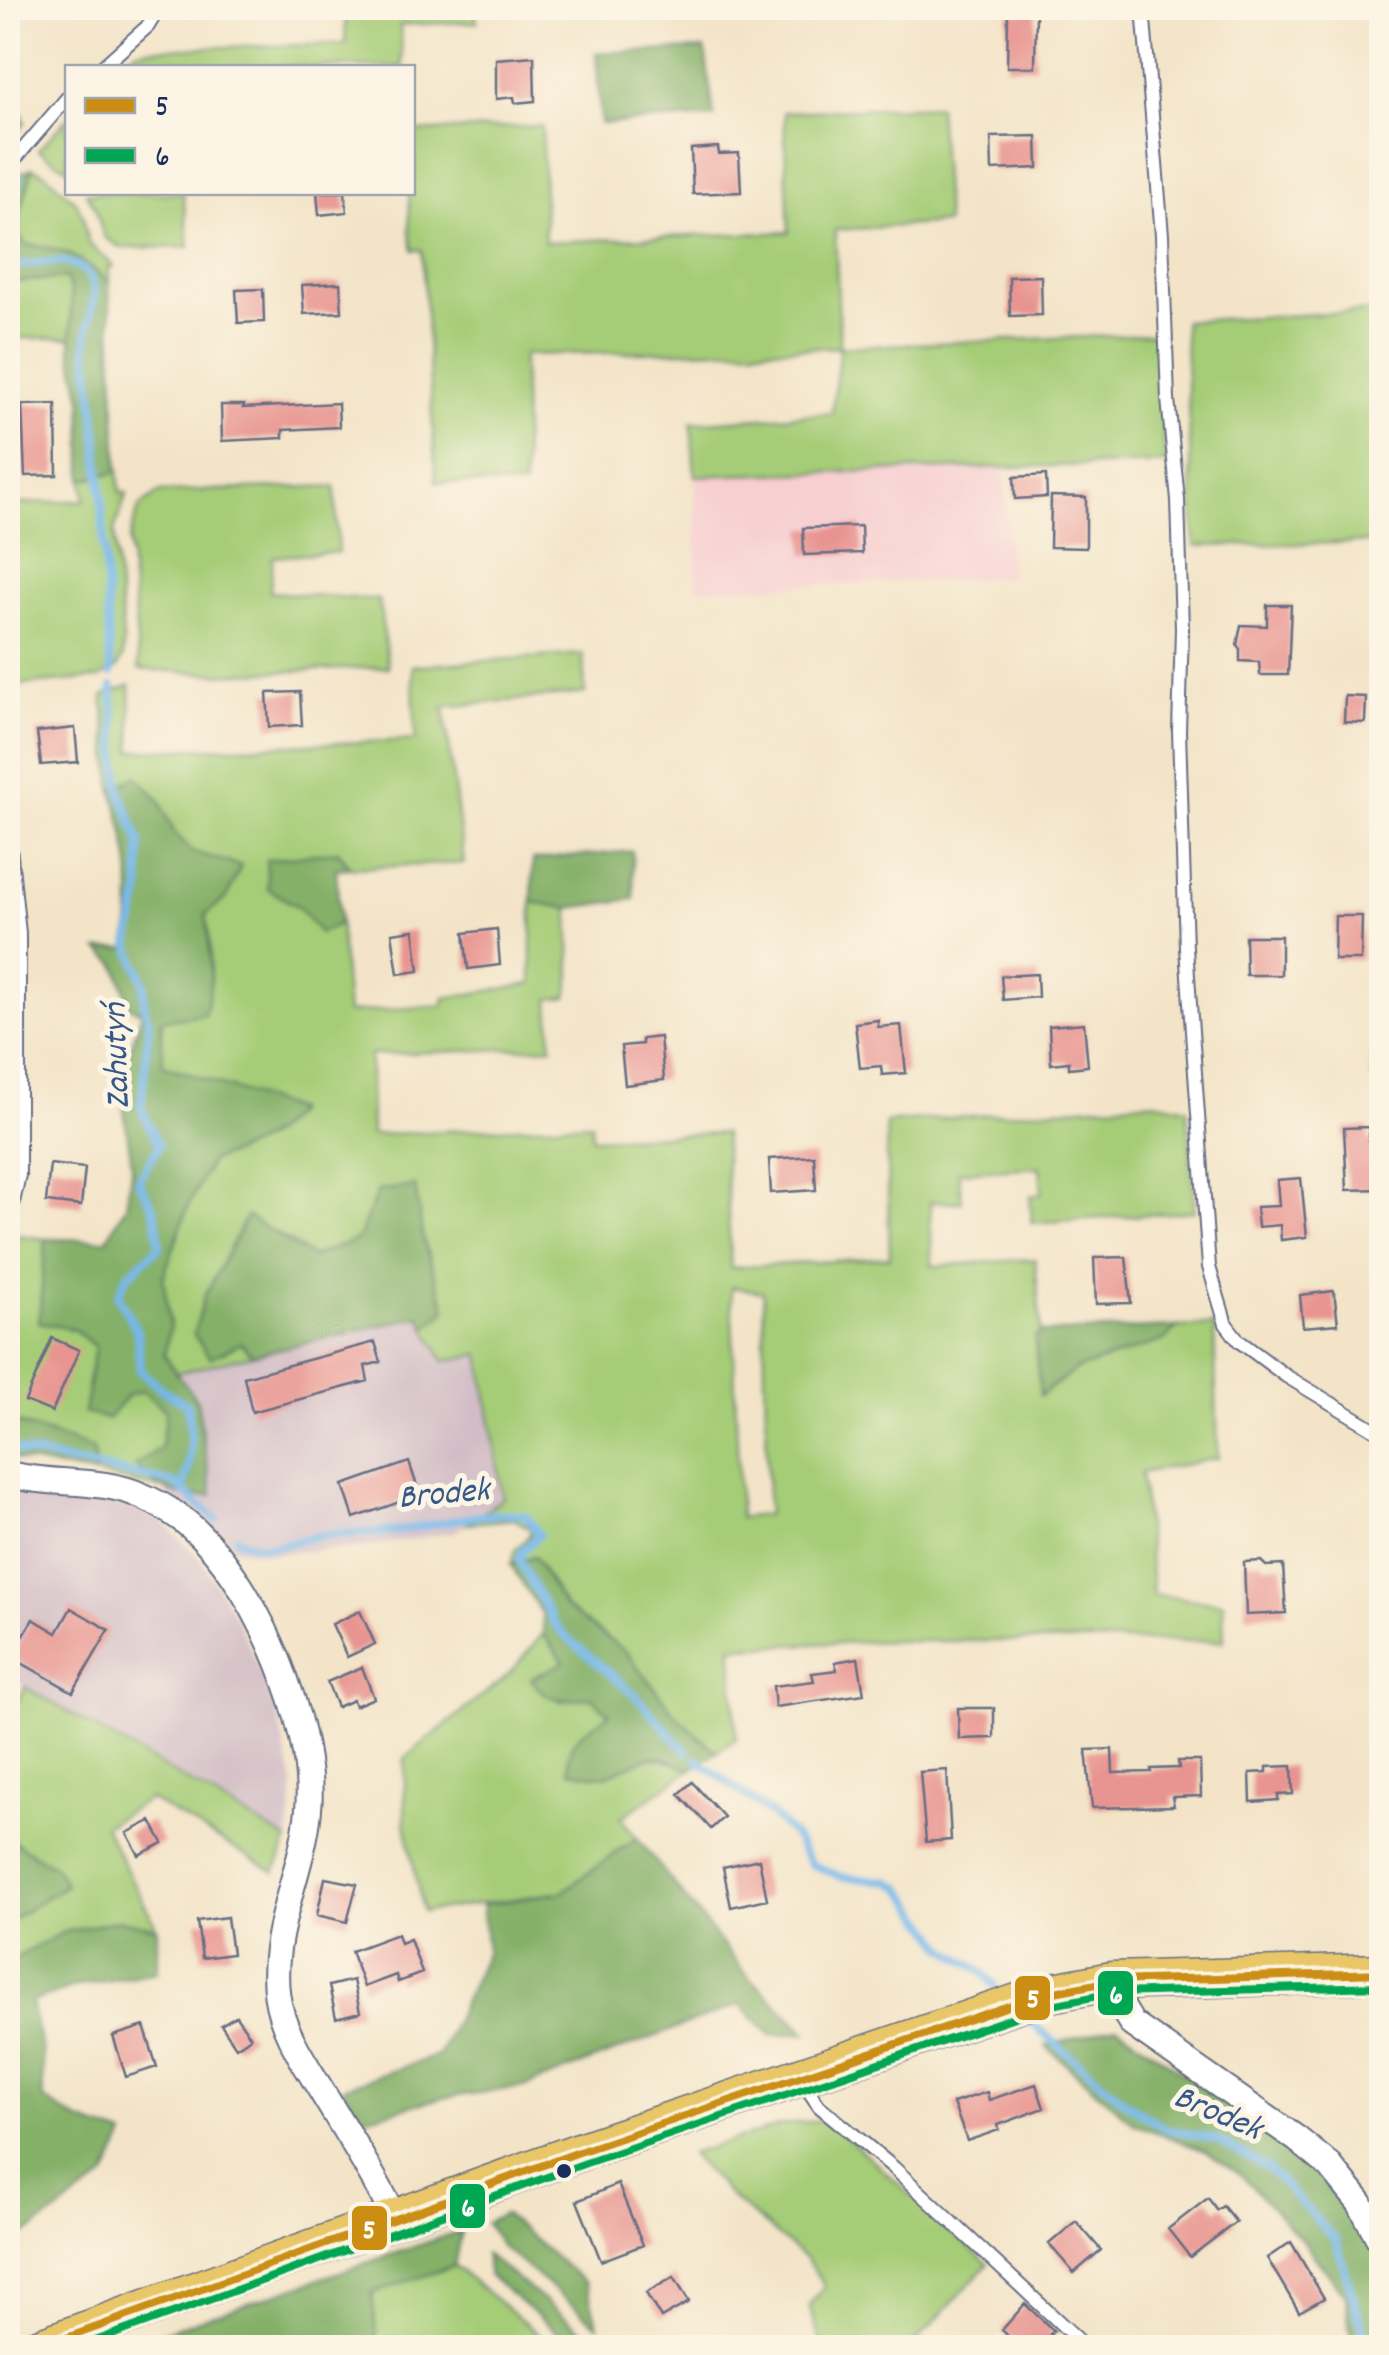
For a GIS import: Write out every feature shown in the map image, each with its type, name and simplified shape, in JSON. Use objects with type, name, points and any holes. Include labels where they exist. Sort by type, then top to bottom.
[{"type":"main road","points":[[38,2348],[394,2217],[1030,1998],[1112,1982],[1382,1973]]},
{"type":"street","points":[[8,1474],[100,1484],[140,1494],[183,1519],[207,1541],[242,1588],[276,1659],[298,1716],[308,1757],[310,1804],[276,1967],[278,1998],[289,2037],[372,2173],[394,2217]]},
{"type":"street","points":[[1112,1982],[1132,2024],[1330,2166],[1360,2203],[1382,2244]]},
{"type":"lane","points":[[104,65],[148,26],[158,8]]},
{"type":"lane","points":[[1143,8],[1178,500],[1182,629],[1179,730],[1186,948],[1208,1267],[1226,1324],[1239,1342],[1286,1376],[1382,1434]]},
{"type":"lane","points":[[8,167],[65,100]]},
{"type":"lane","points":[[8,826],[19,933],[19,1175],[8,1225]]},
{"type":"lane","points":[[798,2075],[820,2106],[894,2168],[1087,2348]]},
{"type":"shaded area","points":[[1004,468],[1010,578],[697,589],[695,476]]},
{"type":"shaded area","points":[[420,1316],[444,1361],[480,1353],[503,1498],[455,1532],[363,1547],[271,1554],[236,1549],[158,1488],[201,1496],[212,1494],[197,1401],[176,1373]]},
{"type":"shaded area","points":[[8,1489],[130,1507],[163,1522],[201,1560],[234,1614],[273,1698],[294,1787],[288,1840],[8,1677]]},
{"type":"green space","points":[[346,8],[475,8],[477,22],[400,25],[403,65],[120,65],[135,51],[148,49],[345,44]]},
{"type":"green space","points":[[705,49],[714,117],[601,124],[596,53]]},
{"type":"green space","points":[[8,70],[25,122],[8,147]]},
{"type":"green space","points":[[938,106],[946,223],[835,230],[840,347],[523,355],[524,486],[436,482],[422,250],[413,250],[410,233],[409,195],[415,195],[415,132],[542,126],[545,242],[789,232],[784,112]]},
{"type":"green space","points":[[65,121],[65,167],[38,150]]},
{"type":"green space","points":[[32,168],[45,173],[76,202],[88,243],[114,266],[109,267],[109,282],[71,255],[26,245],[17,233]]},
{"type":"green space","points":[[32,168],[17,234],[26,245],[71,255],[109,282],[118,471],[83,480],[82,399],[71,350],[71,295],[67,278],[13,282],[8,279],[8,180]]},
{"type":"green space","points":[[87,195],[183,195],[189,247],[121,248],[104,237]]},
{"type":"green space","points":[[67,278],[72,338],[8,338],[8,279],[13,282]]},
{"type":"green space","points":[[1381,311],[1381,542],[1195,546],[1184,321]]},
{"type":"green space","points":[[1155,334],[1166,463],[695,476],[691,423],[832,413],[840,347]]},
{"type":"green space","points":[[118,471],[120,493],[127,493],[114,531],[123,657],[117,668],[99,678],[8,686],[8,505],[85,500],[83,480]]},
{"type":"green space","points":[[335,486],[338,552],[273,557],[270,592],[379,600],[388,667],[218,674],[139,669],[129,541],[139,507],[159,492]]},
{"type":"green space","points":[[583,654],[585,693],[444,707],[464,863],[350,868],[338,851],[268,889],[299,907],[320,933],[340,923],[347,1013],[444,1005],[444,998],[532,984],[532,902],[569,908],[571,976],[567,997],[549,999],[552,1047],[370,1055],[371,1135],[591,1123],[592,1138],[724,1133],[731,1268],[890,1257],[886,1123],[1155,1101],[1187,1108],[1195,1211],[1032,1223],[1030,1196],[1042,1194],[1040,1167],[958,1172],[962,1202],[930,1202],[932,1266],[1035,1259],[1041,1333],[1035,1338],[1041,1395],[1077,1369],[1165,1340],[1177,1327],[1214,1325],[1218,1458],[1141,1473],[1153,1595],[1223,1603],[1224,1641],[891,1641],[732,1647],[736,1739],[717,1752],[677,1717],[627,1653],[565,1607],[534,1557],[511,1565],[515,1550],[530,1535],[530,1528],[514,1519],[468,1523],[503,1498],[480,1354],[444,1361],[426,1328],[446,1309],[423,1240],[414,1187],[378,1191],[358,1239],[312,1257],[277,1233],[241,1343],[252,1355],[176,1373],[164,1355],[170,1325],[163,1278],[188,1206],[211,1161],[269,1136],[295,1110],[163,1065],[161,1019],[211,955],[206,914],[227,897],[174,832],[158,798],[136,777],[113,791],[103,696],[130,685],[132,751],[416,740],[412,666]],"holes":[[[731,1287],[763,1292],[768,1514],[740,1518]]]},
{"type":"green space","points":[[136,776],[158,798],[174,832],[193,852],[241,866],[227,897],[206,914],[211,977],[204,1014],[161,1020],[163,1065],[295,1110],[268,1136],[211,1161],[188,1206],[163,1278],[170,1325],[164,1355],[197,1401],[212,1495],[179,1494],[152,1480],[135,1465],[161,1448],[166,1410],[143,1391],[128,1395],[108,1419],[84,1413],[95,1347],[75,1330],[39,1322],[46,1239],[106,1240],[126,1206],[132,1165],[120,1083],[142,1012],[131,1008],[116,964],[99,950],[126,948],[130,869],[113,791]]},
{"type":"green space","points":[[1379,830],[1382,1079],[1372,1079]]},
{"type":"green space","points":[[338,851],[350,868],[336,869],[340,923],[320,933],[299,907],[268,889],[266,860]]},
{"type":"green space","points":[[632,851],[634,899],[569,908],[532,902],[533,860]]},
{"type":"green space","points":[[415,1186],[423,1240],[446,1310],[426,1328],[420,1316],[252,1355],[241,1343],[210,1358],[194,1335],[204,1297],[247,1216],[312,1257],[358,1239],[378,1191]]},
{"type":"green space","points":[[19,1235],[46,1239],[39,1321],[75,1330],[95,1347],[87,1387],[108,1419],[128,1395],[144,1391],[166,1411],[161,1448],[135,1465],[158,1488],[95,1474],[92,1449],[8,1420],[8,1259]]},
{"type":"green space","points":[[1177,1327],[1165,1340],[1077,1369],[1040,1395],[1035,1338],[1041,1333]]},
{"type":"green space","points":[[8,1420],[93,1449],[95,1474],[8,1458]]},
{"type":"green space","points":[[534,1557],[565,1607],[627,1653],[677,1717],[717,1752],[690,1770],[656,1757],[605,1775],[570,1771],[573,1743],[609,1714],[592,1697],[551,1697],[531,1679],[564,1662],[543,1634],[543,1615],[511,1565]]},
{"type":"green space","points":[[543,1634],[565,1662],[560,1701],[592,1697],[610,1714],[606,1776],[648,1758],[666,1760],[690,1770],[621,1818],[637,1838],[562,1892],[423,1912],[405,1823],[405,1758],[509,1674]]},
{"type":"green space","points":[[25,1687],[288,1840],[275,1872],[149,1799],[104,1826],[157,1928],[120,1920],[64,1932],[8,1962],[8,1922],[65,1885],[56,1868],[8,1838],[8,1720]]},
{"type":"green space","points":[[8,1838],[56,1868],[66,1885],[8,1922]]},
{"type":"green space","points":[[637,1838],[745,1973],[806,2033],[771,2035],[740,2004],[523,2087],[441,2098],[361,2119],[342,2088],[439,2055],[487,1951],[482,1905],[562,1892]]},
{"type":"green space","points":[[120,1920],[157,1928],[157,1972],[76,1986],[31,2002],[42,2051],[43,2099],[79,2121],[125,2136],[106,2177],[8,2247],[8,1962],[64,1932]]},
{"type":"green space","points":[[1117,2026],[1304,2156],[1351,2204],[1380,2263],[1381,2347],[1352,2347],[1346,2296],[1301,2239],[1242,2176],[1205,2151],[1133,2123],[1046,2046]]},
{"type":"green space","points":[[821,2120],[852,2142],[988,2264],[911,2347],[822,2347],[809,2305],[825,2286],[805,2258],[731,2197],[690,2154],[782,2125]]},
{"type":"green space","points":[[504,2214],[586,2284],[598,2326],[502,2247],[486,2223]]},
{"type":"green space","points":[[461,2231],[454,2266],[372,2293],[377,2347],[127,2347],[169,2330]]},
{"type":"green space","points":[[485,2254],[602,2347],[575,2347],[489,2276]]},
{"type":"green space","points":[[454,2266],[554,2347],[377,2347],[372,2292]]},
{"type":"building","points":[[1008,13],[1036,13],[1035,67],[1007,67]]},
{"type":"building","points":[[534,56],[535,101],[515,103],[514,97],[496,99],[496,59]]},
{"type":"building","points":[[1037,136],[1038,168],[992,170],[991,137]]},
{"type":"building","points":[[718,147],[719,154],[739,153],[741,192],[693,194],[691,149]]},
{"type":"building","points":[[317,195],[345,195],[347,212],[319,215]]},
{"type":"building","points":[[1041,276],[1042,315],[1010,316],[1009,277]]},
{"type":"building","points":[[340,283],[342,312],[304,314],[302,285]]},
{"type":"building","points":[[263,289],[264,322],[238,323],[236,290]]},
{"type":"building","points":[[338,403],[339,427],[283,430],[283,438],[222,441],[221,405],[244,405],[243,408]]},
{"type":"building","points":[[56,404],[57,475],[25,476],[22,405]]},
{"type":"building","points":[[1046,475],[1047,497],[1015,499],[1014,477]]},
{"type":"building","points":[[1051,496],[1086,497],[1086,548],[1050,547]]},
{"type":"building","points":[[861,526],[862,553],[804,555],[803,528]]},
{"type":"building","points":[[1267,605],[1291,605],[1288,675],[1260,675],[1259,662],[1240,661],[1237,645],[1241,625],[1267,626]]},
{"type":"building","points":[[300,692],[302,725],[269,727],[267,693]]},
{"type":"building","points":[[1345,696],[1366,697],[1365,723],[1344,722]]},
{"type":"building","points":[[75,728],[78,762],[41,765],[37,732]]},
{"type":"building","points":[[1335,916],[1362,916],[1361,960],[1334,960]]},
{"type":"building","points":[[497,929],[500,965],[468,969],[464,933]]},
{"type":"building","points":[[414,930],[419,971],[398,974],[392,933]]},
{"type":"building","points":[[1245,936],[1281,936],[1281,975],[1246,975]]},
{"type":"building","points":[[1037,974],[1038,997],[1003,1000],[1001,976]]},
{"type":"building","points":[[878,1020],[878,1027],[901,1025],[906,1073],[882,1075],[881,1066],[860,1068],[855,1023]]},
{"type":"building","points":[[1084,1023],[1088,1066],[1069,1068],[1069,1062],[1051,1064],[1049,1026]]},
{"type":"building","points":[[660,1037],[664,1080],[625,1085],[621,1046]]},
{"type":"building","points":[[1369,1127],[1369,1140],[1382,1140],[1382,1189],[1347,1190],[1344,1128]]},
{"type":"building","points":[[814,1156],[816,1190],[771,1193],[769,1159]]},
{"type":"building","points":[[50,1164],[85,1168],[81,1206],[46,1202]]},
{"type":"building","points":[[1301,1178],[1307,1237],[1281,1240],[1280,1225],[1258,1227],[1256,1207],[1279,1206],[1277,1180]]},
{"type":"building","points":[[1126,1257],[1131,1303],[1096,1304],[1094,1258]]},
{"type":"building","points":[[1334,1291],[1338,1324],[1303,1327],[1300,1295]]},
{"type":"building","points":[[52,1338],[79,1350],[52,1412],[25,1401]]},
{"type":"building","points":[[375,1342],[381,1362],[365,1366],[368,1381],[252,1412],[244,1377]]},
{"type":"building","points":[[409,1462],[420,1495],[354,1518],[343,1485]]},
{"type":"building","points":[[1261,1561],[1266,1566],[1283,1565],[1286,1613],[1246,1615],[1244,1562]]},
{"type":"building","points":[[71,1608],[109,1630],[73,1692],[11,1657],[33,1619],[57,1633]]},
{"type":"building","points":[[360,1611],[375,1644],[347,1657],[332,1624]]},
{"type":"building","points":[[858,1658],[864,1694],[775,1707],[773,1686],[814,1681],[812,1673],[837,1670],[835,1662]]},
{"type":"building","points":[[362,1667],[374,1698],[355,1706],[353,1700],[337,1707],[327,1682]]},
{"type":"building","points":[[958,1708],[994,1708],[994,1738],[959,1739]]},
{"type":"building","points":[[1112,1749],[1113,1773],[1151,1772],[1179,1768],[1178,1761],[1200,1761],[1201,1796],[1172,1797],[1174,1806],[1092,1808],[1086,1750]]},
{"type":"building","points":[[1292,1766],[1293,1794],[1278,1795],[1278,1800],[1251,1802],[1250,1773],[1267,1772],[1267,1767]]},
{"type":"building","points":[[947,1770],[951,1840],[926,1842],[920,1772]]},
{"type":"building","points":[[692,1782],[724,1817],[711,1829],[679,1794]]},
{"type":"building","points":[[151,1821],[163,1843],[139,1855],[127,1833]]},
{"type":"building","points":[[759,1859],[767,1899],[731,1907],[723,1867]]},
{"type":"building","points":[[325,1878],[357,1884],[347,1922],[317,1915]]},
{"type":"building","points":[[227,1917],[232,1954],[202,1958],[197,1921]]},
{"type":"building","points":[[397,1934],[400,1943],[410,1939],[422,1973],[398,1982],[396,1975],[364,1987],[351,1951]]},
{"type":"building","points":[[353,1980],[360,2012],[336,2018],[329,1986]]},
{"type":"building","points":[[236,2016],[251,2037],[236,2047],[221,2025]]},
{"type":"building","points":[[144,2026],[157,2067],[126,2077],[113,2036]]},
{"type":"building","points":[[1036,2084],[1044,2108],[967,2141],[953,2103],[987,2092],[989,2100]]},
{"type":"building","points":[[618,2184],[643,2245],[601,2261],[577,2201]]},
{"type":"building","points":[[1208,2198],[1217,2210],[1223,2206],[1236,2222],[1190,2257],[1168,2229]]},
{"type":"building","points":[[1076,2221],[1101,2250],[1074,2273],[1049,2244]]},
{"type":"building","points":[[1291,2242],[1324,2298],[1299,2312],[1267,2258]]},
{"type":"building","points":[[674,2277],[689,2302],[661,2318],[646,2293]]},
{"type":"building","points":[[1025,2304],[1054,2331],[1050,2334],[1065,2348],[1020,2348],[1002,2330]]},
{"type":"waterway","name":"Zahutyń","points":[[8,92],[10,148]]},
{"type":"waterway","name":"Zahutyń","points":[[8,213],[20,177]]},
{"type":"waterway","name":"Zahutyń","points":[[8,264],[10,267],[64,262],[83,270],[93,285],[86,342],[97,431],[111,673]]},
{"type":"waterway","name":"Zahutyń","points":[[112,687],[120,791],[140,842],[140,891],[129,944],[144,983],[149,1024],[141,1108],[159,1146],[138,1180],[155,1212],[160,1246],[126,1277],[118,1296],[137,1332],[140,1370],[161,1389],[187,1404],[190,1447],[182,1490]]},
{"type":"waterway","name":"Brodek","points":[[8,1449],[174,1483],[216,1519]]},
{"type":"waterway","name":"Brodek","points":[[237,1538],[268,1547],[319,1536],[396,1531],[481,1516],[526,1516],[539,1535],[522,1551],[519,1560],[554,1623],[634,1694],[687,1752]]},
{"type":"waterway","name":"Brodek","points":[[696,1759],[772,1815],[793,1835],[811,1864],[842,1877],[888,1881],[902,1888],[945,1948],[982,1972],[994,1985]]},
{"type":"waterway","name":"Brodek","points":[[1027,2019],[1125,2102],[1164,2128],[1217,2140],[1269,2169],[1336,2240],[1365,2348]]},
{"type":"transit line","name":"5","points":[[39,2348],[582,2151],[1044,1994],[1112,1981],[1382,1973]]},
{"type":"transit line","name":"6","points":[[76,2348],[586,2163],[1047,2006],[1113,1993],[1382,1986]]}]
